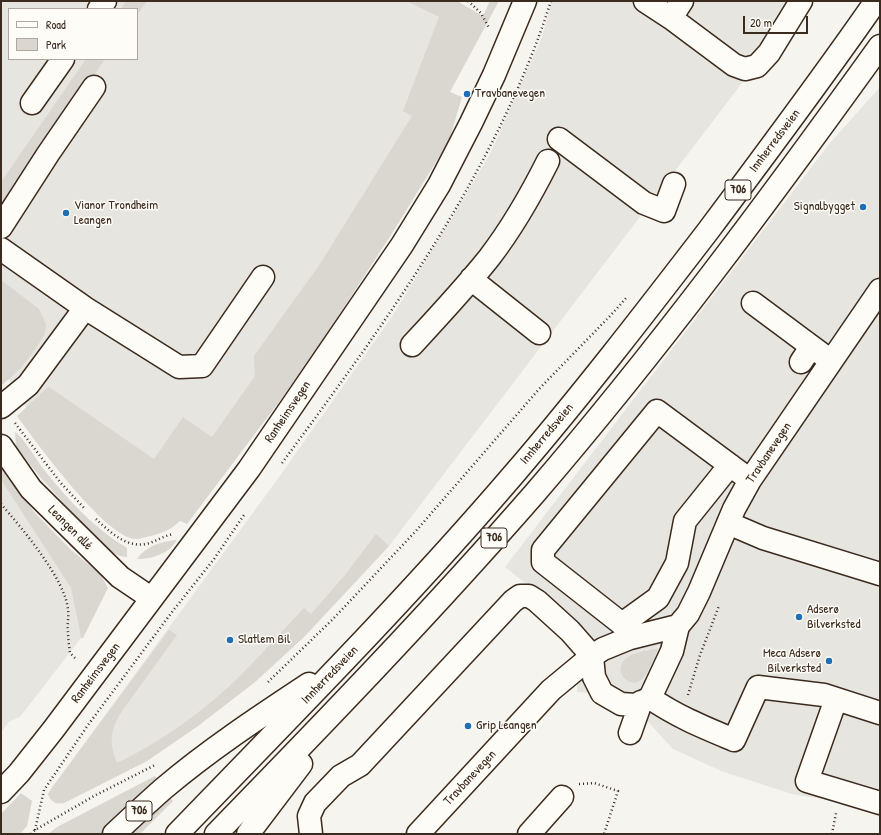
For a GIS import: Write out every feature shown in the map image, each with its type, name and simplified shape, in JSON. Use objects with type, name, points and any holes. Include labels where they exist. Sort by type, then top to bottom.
[{"type":"main road","name":"Ranheimsvegen","points":[[1,792],[19,773],[54,730],[151,598],[249,470],[402,245],[438,185],[471,122],[494,75],[525,1]]},
{"type":"main road","points":[[645,1],[676,9],[734,65],[745,69],[757,66],[769,53],[801,1]]},
{"type":"main road","name":"Innherredsveien","points":[[178,834],[346,659],[414,585],[508,481],[596,376],[763,158],[829,69],[876,1]]},
{"type":"main road","name":"706","points":[[216,834],[366,678],[434,605],[534,493],[617,394],[787,176],[880,46]]},
{"type":"main road","points":[[32,103],[63,60]]},
{"type":"main road","points":[[1,227],[48,154],[94,87]]},
{"type":"main road","points":[[559,139],[644,204],[664,210],[674,184]]},
{"type":"main road","points":[[412,346],[489,258],[518,216],[548,161]]},
{"type":"main road","points":[[1,249],[86,308],[179,367],[202,366],[263,277]]},
{"type":"main road","points":[[471,279],[539,333]]},
{"type":"main road","name":"Travbanevegen","points":[[630,732],[672,651],[678,626],[688,614],[699,592],[728,523],[750,480],[880,290]]},
{"type":"main road","points":[[753,303],[806,354],[831,362]]},
{"type":"main road","points":[[2,406],[28,385],[86,308]]},
{"type":"main road","points":[[729,458],[685,521],[677,563],[658,598],[626,631],[544,562],[543,550],[657,410],[729,458],[750,480]]},
{"type":"main road","name":"Leangen allé","points":[[1,446],[31,489],[120,577],[151,598]]},
{"type":"main road","points":[[728,523],[763,538],[880,574]]},
{"type":"main road","points":[[311,834],[309,816],[315,803],[341,776],[360,765],[513,601],[520,596],[529,596],[537,601],[570,631],[592,656],[594,677],[602,693],[621,704],[636,704],[646,700],[691,722],[734,740],[758,687],[824,695],[880,713]]},
{"type":"main road","name":"Travbanevegen","points":[[418,834],[551,690],[592,656],[626,631],[678,626]]},
{"type":"main road","name":"706","points":[[114,834],[164,789],[238,732],[346,659]]},
{"type":"main road","name":"706","points":[[248,834],[366,678]]},
{"type":"main road","points":[[836,699],[808,780],[880,803]]},
{"type":"main road","points":[[529,834],[562,797]]},
{"type":"path","points":[[468,1],[481,13],[489,28]]},
{"type":"path","points":[[263,686],[297,656],[410,537],[540,388],[611,315],[631,292]]},
{"type":"path","points":[[2,406],[60,482],[89,514]]},
{"type":"path","points":[[1,504],[21,526],[48,564],[62,589],[68,609],[70,653],[75,658]]},
{"type":"path","points":[[94,518],[118,538],[138,545],[147,544],[166,535],[178,532]]},
{"type":"path","points":[[669,710],[680,706],[687,698],[700,655],[720,603]]},
{"type":"path","points":[[31,834],[35,830],[75,807],[159,762]]},
{"type":"path","points":[[562,797],[574,784],[594,783],[618,791],[604,834]]},
{"type":"shaded area","points":[[1,1],[406,1],[474,33],[174,512],[32,417],[1,367]]},
{"type":"shaded area","points":[[552,1],[798,1],[742,83],[389,546],[304,637],[255,682],[198,726],[147,761],[64,803],[56,804],[50,799],[48,794],[51,789],[282,473],[393,315],[490,154],[542,37]]},
{"type":"shaded area","points":[[880,87],[880,813],[845,803],[792,794],[721,771],[673,749],[639,712],[592,693],[577,692],[579,629],[505,567],[830,143]]},
{"type":"shaded area","points":[[1,480],[71,588],[81,638],[20,717],[9,722],[1,732]]},
{"type":"green space","points":[[126,1],[147,1],[138,14],[138,8],[122,8]]},
{"type":"green space","points":[[406,1],[457,1],[483,16],[490,1],[499,1],[450,92],[462,97],[449,141],[391,235],[327,333],[282,398],[187,524],[180,521],[165,531],[138,539],[122,534],[106,522],[89,506],[39,446],[17,416],[49,387],[154,459],[183,417],[212,437],[255,376],[254,356],[320,264],[412,116],[403,111],[439,17]]},
{"type":"green space","points":[[85,60],[104,60],[1,212],[1,182]]},
{"type":"green space","points":[[1,280],[39,309],[46,324],[45,334],[36,348],[20,369],[1,386]]},
{"type":"green space","points":[[15,432],[19,435],[63,493],[93,523],[127,548],[127,557],[120,556],[112,552],[99,541],[41,478],[16,447]]},
{"type":"green space","points":[[1,465],[35,513],[70,549],[101,575],[108,588],[83,638],[81,638],[71,588],[1,480]]},
{"type":"green space","points":[[376,534],[389,546],[304,637],[255,682],[198,726],[147,761],[64,803],[56,803],[52,801],[48,794],[51,789],[169,630],[177,635],[122,711],[115,724],[112,743],[114,756],[117,763],[151,745],[183,724],[241,675],[304,608],[311,614],[345,575]]},
{"type":"green space","points":[[177,540],[174,545],[160,555],[137,559],[141,554],[155,545]]},
{"type":"green space","points":[[654,649],[658,650],[643,678],[638,682],[633,682],[624,678],[621,673],[621,668],[623,662],[628,657]]},
{"type":"green space","points":[[155,776],[160,784],[103,834],[48,834],[57,827]]},
{"type":"green space","points":[[21,793],[32,801],[27,826],[20,834],[1,834],[1,814]]},
{"type":"green space","points":[[169,796],[173,801],[140,834],[126,834]]},
{"type":"place","name":"Travbanevegen","points":[[467,94]]},
{"type":"place","name":"Signalbygget","points":[[863,207]]},
{"type":"place","name":"Vianor Trondheim Leangen","points":[[66,213]]},
{"type":"place","name":"Adserø Bilverksted","points":[[799,617]]},
{"type":"place","name":"Slatlem Bil","points":[[230,640]]},
{"type":"place","name":"Meca Adserø Bilverksted","points":[[829,661]]},
{"type":"place","name":"Grip Leangen","points":[[468,726]]}]
